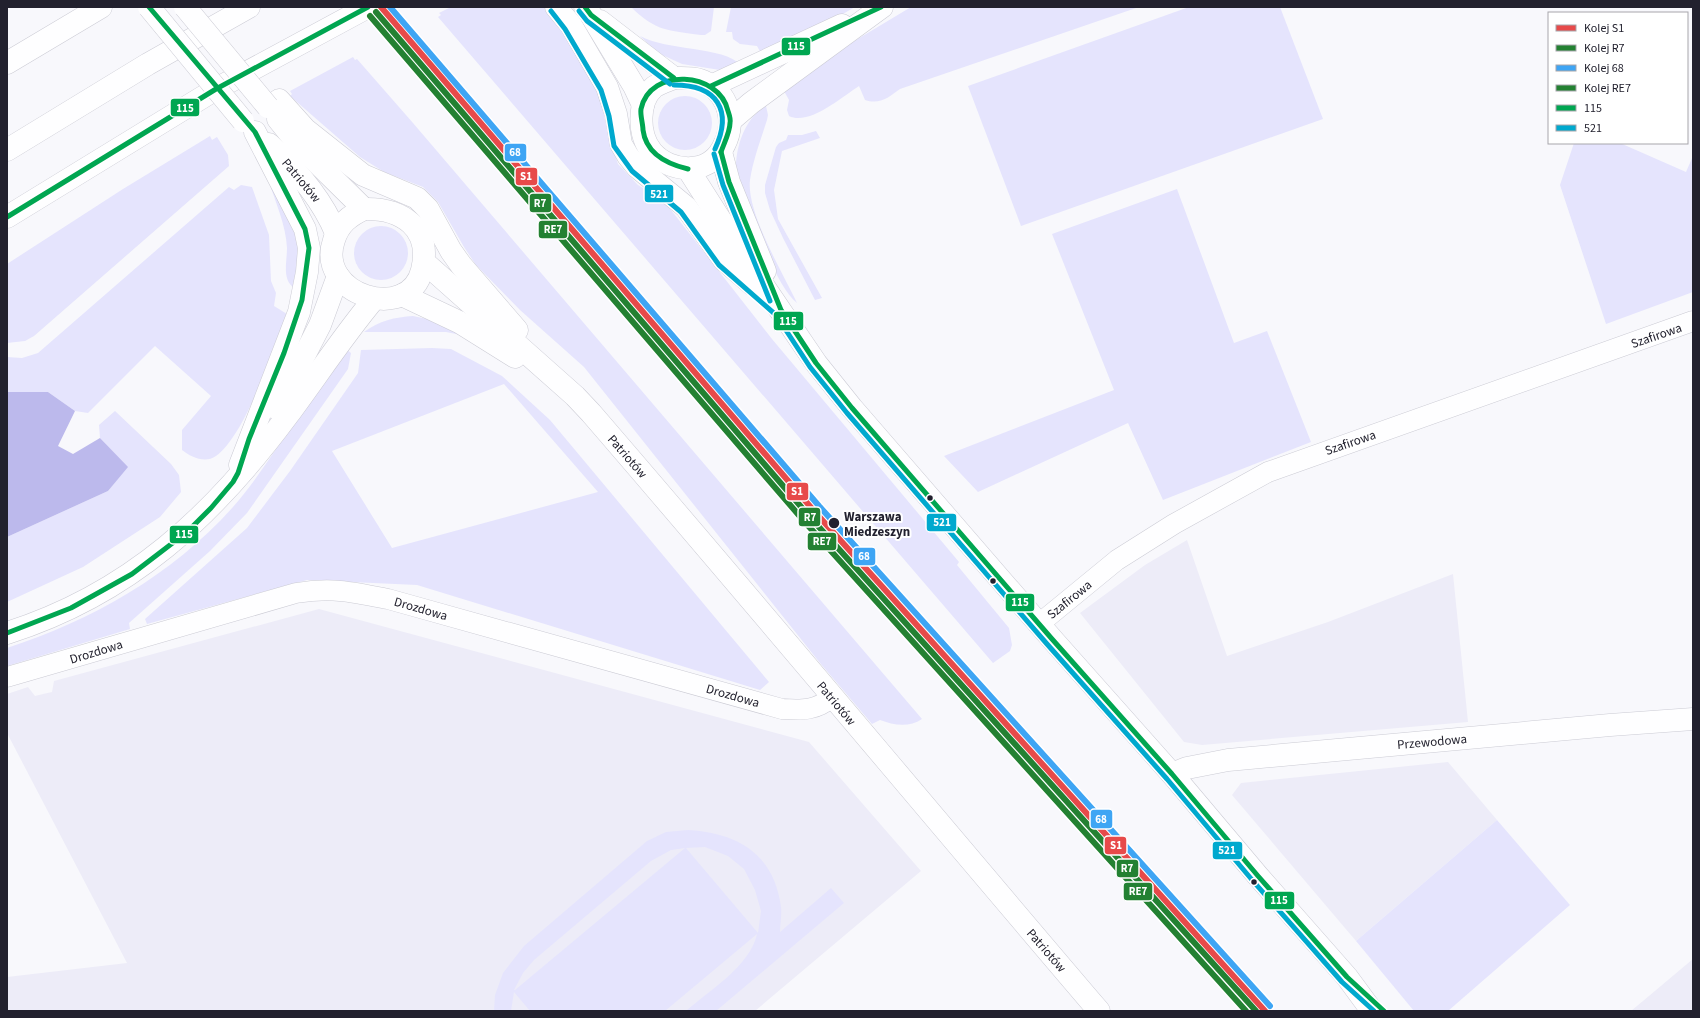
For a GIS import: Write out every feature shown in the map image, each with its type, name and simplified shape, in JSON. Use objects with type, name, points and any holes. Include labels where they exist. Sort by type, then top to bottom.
[{"type":"main road","points":[[7,63],[101,7]]},
{"type":"main road","name":"Patriotów","points":[[149,7],[249,126],[283,157],[314,193],[328,213],[336,233]]},
{"type":"main road","name":"Patriotów","points":[[185,7],[274,103],[299,145],[364,209]]},
{"type":"main road","points":[[202,7],[274,103],[363,175],[417,198],[428,209],[451,251],[461,265],[575,396]]},
{"type":"main road","points":[[7,150],[148,64],[249,7]]},
{"type":"main road","points":[[7,217],[216,89],[368,7]]},
{"type":"main road","points":[[556,7],[571,25],[608,86],[616,114],[621,144],[628,156],[637,167],[686,207],[724,260],[781,310]]},
{"type":"main road","points":[[711,86],[882,7]]},
{"type":"main road","points":[[730,121],[751,103],[882,7]]},
{"type":"main road","points":[[588,11],[674,78]]},
{"type":"main road","points":[[588,11],[634,86],[643,104],[643,132],[652,152],[672,166],[688,169],[707,164],[721,152],[728,138],[730,121],[727,104],[711,86],[697,80],[674,78],[655,87],[643,104]]},
{"type":"main road","points":[[234,480],[299,312],[307,272],[309,248],[305,229],[249,126]]},
{"type":"main road","points":[[721,152],[734,196],[781,310]]},
{"type":"main road","points":[[688,169],[744,257],[816,363],[852,408],[1039,624],[1172,774],[1258,876],[1347,977],[1372,1011]]},
{"type":"main road","points":[[364,209],[396,212],[407,219],[415,227],[420,237],[424,262],[421,275],[402,295],[374,299],[363,296],[352,290],[338,276],[331,254],[336,233],[345,220],[352,214],[364,209]]},
{"type":"main road","name":"Patriotów","points":[[424,262],[575,396],[716,558],[1099,1011]]},
{"type":"main road","points":[[246,447],[302,360],[325,314],[338,276]]},
{"type":"main road","name":"Patriotów","points":[[402,295],[459,322],[575,396]]},
{"type":"main road","points":[[7,633],[55,614],[104,591],[152,560],[195,524],[288,416],[350,328],[374,299]]},
{"type":"main road","name":"Przewodowa","points":[[1172,774],[1188,768],[1213,762],[1289,754],[1610,725],[1693,720]]},
{"type":"main road","points":[[1347,977],[1384,1011]]},
{"type":"street","name":"Szafirowa","points":[[1039,624],[1117,560],[1174,524],[1268,472],[1693,321]]},
{"type":"street","name":"Drozdowa","points":[[7,677],[296,593],[320,589],[343,590],[388,599],[782,709],[814,708],[822,705],[832,697]]},
{"type":"shaded area","points":[[451,7],[546,7],[552,14],[596,90],[603,109],[607,130],[618,164],[638,185],[664,201],[772,339],[959,562],[957,565],[1009,628],[1012,645],[1010,651],[993,663],[438,17],[441,15],[439,13]]},
{"type":"shaded area","points":[[631,7],[714,7],[711,31],[705,35],[701,35],[671,31],[656,26]]},
{"type":"shaded area","points":[[731,7],[855,7],[815,30],[762,55],[757,46],[740,44],[733,39],[732,32],[726,32]]},
{"type":"shaded area","points":[[911,7],[1139,7],[900,89],[880,101],[875,102],[865,100],[859,86],[835,103],[815,114],[797,118],[789,116],[787,110],[789,100],[784,91],[851,43]]},
{"type":"shaded area","points":[[1189,7],[1280,7],[1323,119],[1021,226],[968,86]]},
{"type":"shaded area","points":[[640,36],[651,41],[708,51],[733,59],[741,65],[720,70],[682,64],[658,53]]},
{"type":"shaded area","points":[[353,57],[355,60],[357,59],[413,123],[922,719],[906,725],[880,720],[872,724],[820,663],[584,367],[520,310],[476,265],[438,202],[423,187],[384,172],[360,157],[290,96],[292,94],[290,91]]},
{"type":"shaded area","points":[[680,96],[690,96],[700,100],[708,108],[712,118],[712,128],[708,138],[700,146],[690,150],[680,150],[670,146],[662,138],[658,128],[658,118],[662,108],[670,100]]},
{"type":"shaded area","points":[[766,106],[768,115],[751,172],[750,193],[759,225],[797,303],[779,279],[770,261],[736,172],[737,154],[742,135],[752,118],[758,111]]},
{"type":"shaded area","points":[[816,131],[820,138],[782,151],[774,190],[778,219],[822,298],[815,300],[770,210],[765,193],[765,185],[776,147],[779,143],[786,140],[788,135],[802,135]]},
{"type":"shaded area","points":[[210,136],[212,140],[217,137],[228,155],[229,166],[34,336],[25,341],[7,343],[7,264],[123,189]]},
{"type":"shaded area","points":[[1574,144],[1622,144],[1686,172],[1693,156],[1693,292],[1606,324],[1560,185]]},
{"type":"shaded area","points":[[268,179],[290,219],[297,240],[299,263],[293,287],[286,275],[287,248],[285,231]]},
{"type":"shaded area","points":[[241,185],[252,187],[269,235],[271,281],[276,293],[274,306],[287,314],[258,390],[248,411],[238,430],[227,445],[216,456],[207,459],[198,459],[182,450],[182,430],[211,396],[155,346],[88,413],[75,411],[48,392],[7,392],[7,357],[22,358],[38,353],[229,187],[234,190]]},
{"type":"shaded area","points":[[1177,189],[1234,343],[1267,331],[1311,442],[1163,500],[1128,423],[978,492],[944,456],[1114,390],[1052,234]]},
{"type":"shaded area","points":[[381,226],[391,228],[400,234],[406,243],[408,253],[406,263],[400,272],[391,278],[381,280],[371,278],[362,272],[356,263],[354,253],[356,243],[362,234],[371,228]]},
{"type":"shaded area","points":[[413,316],[432,320],[461,335],[446,332],[364,332],[387,320]]},
{"type":"shaded area","points":[[345,348],[351,353],[348,369],[247,513],[210,551],[129,623],[130,629],[7,666],[7,648],[70,624],[100,609],[157,574],[184,554],[209,531],[233,507],[256,478]]},
{"type":"shaded area","points":[[432,348],[451,349],[502,376],[550,420],[769,682],[760,690],[417,585],[307,580],[147,624],[145,619],[247,528],[290,471],[358,373],[361,350]],"holes":[[[504,384],[598,492],[392,548],[332,451]]]},
{"type":"shaded area","points":[[115,411],[171,464],[179,475],[181,492],[160,517],[83,567],[7,602],[7,537],[108,491],[127,467],[100,438],[99,425]]},
{"type":"shaded area","points":[[1187,540],[1227,656],[1328,622],[1453,574],[1468,722],[1202,745],[1184,742],[1080,613],[1145,565]]},
{"type":"shaded area","points":[[319,609],[809,742],[921,871],[755,1011],[7,1011],[7,977],[127,963],[7,733],[7,694],[28,687],[35,696],[52,692],[54,681]]},
{"type":"shaded area","points":[[1448,762],[1497,820],[1356,941],[1232,795],[1241,783]]},
{"type":"shaded area","points":[[1497,820],[1570,905],[1448,1011],[1414,1011],[1356,941]]},
{"type":"shaded area","points":[[688,830],[706,832],[723,836],[738,842],[751,850],[762,860],[771,873],[777,889],[781,907],[780,932],[831,888],[844,903],[716,1011],[686,1011],[738,967],[753,946],[757,934],[665,1011],[530,1011],[514,992],[511,1011],[494,1011],[495,995],[503,973],[524,946],[647,841],[666,832]],"holes":[[[705,847],[728,856],[744,869],[755,890],[761,911],[758,933],[686,848]],[[685,848],[515,990],[514,990],[523,973],[534,960],[651,861],[671,850]]]},
{"type":"shaded area","points":[[1693,959],[1693,1011],[1631,1011],[1649,996]]},
{"type":"water","points":[[7,392],[48,392],[75,411],[58,446],[73,454],[100,438],[128,467],[108,491],[7,537]]},
{"type":"rail line","name":"S1","points":[[381,7],[814,511],[1265,1011]]},
{"type":"rail line","name":"68","points":[[390,7],[819,506],[1270,1006]]},
{"type":"rail line","name":"R7","points":[[376,12],[809,516],[1256,1011]]},
{"type":"rail line","name":"RE7","points":[[370,16],[803,520],[1246,1011]]},
{"type":"transit line","name":"115","points":[[7,633],[71,608],[132,574],[187,532],[211,508],[233,482],[238,473],[249,439],[284,353],[302,300],[309,248],[305,229],[255,132],[149,7]]},
{"type":"transit line","name":"115","points":[[7,217],[216,89],[368,7]]},
{"type":"transit line","name":"115","points":[[585,7],[591,15],[674,78]]},
{"type":"transit line","name":"115","points":[[711,86],[881,7]]},
{"type":"transit line","name":"521","points":[[551,11],[565,29],[601,90],[609,116],[614,146],[632,171],[681,212],[719,265],[776,315],[810,367],[847,413],[1047,644],[1167,779],[1253,881],[1342,982],[1374,1011]]},
{"type":"transit line","name":"521","points":[[579,11],[587,21],[670,84]]},
{"type":"transit line","name":"115","points":[[688,169],[665,161],[659,157],[648,146],[645,138],[641,109],[647,95],[657,86],[670,81],[684,79],[699,82],[712,88],[722,98],[730,117],[730,126],[721,152]]},
{"type":"transit line","name":"521","points":[[674,85],[689,86],[701,90],[711,95],[717,102],[721,112],[722,123],[715,149]]},
{"type":"transit line","name":"115","points":[[721,152],[729,182],[781,310],[816,363],[852,408],[1052,639],[1172,774],[1258,876],[1347,977],[1384,1011]]},
{"type":"transit line","name":"521","points":[[714,154],[723,185],[770,301]]},
{"type":"place","name":"Warszawa Miedzeszyn","points":[[834,523]]}]
